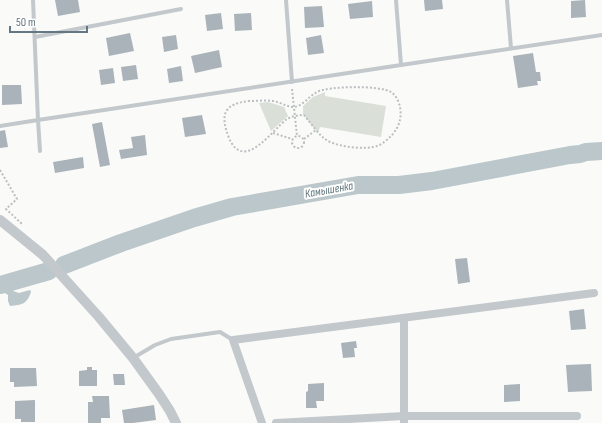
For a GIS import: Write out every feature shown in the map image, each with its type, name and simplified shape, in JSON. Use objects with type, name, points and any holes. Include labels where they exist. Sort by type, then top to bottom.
[{"type":"street","points":[[0,220],[43,255],[99,317],[133,358],[159,394],[176,423]]},
{"type":"street","points":[[262,423],[233,340],[594,293]]},
{"type":"street","points":[[404,318],[404,420]]},
{"type":"street","points":[[276,423],[577,416]]},
{"type":"lane","points":[[33,0],[40,151]]},
{"type":"lane","points":[[286,0],[292,82]]},
{"type":"lane","points":[[396,0],[401,65]]},
{"type":"lane","points":[[507,0],[510,48]]},
{"type":"lane","points":[[35,37],[181,9]]},
{"type":"lane","points":[[0,126],[602,35]]},
{"type":"lane","points":[[133,358],[155,345],[170,339],[220,332],[233,340]]},
{"type":"path","points":[[292,82],[297,136]]},
{"type":"path","points":[[379,88],[392,92],[399,101],[401,120],[387,140],[378,146],[367,148],[352,148],[330,142],[321,136],[304,115],[295,115],[288,119],[262,143],[252,150],[242,152],[233,146],[224,121],[225,113],[233,104],[260,100],[274,101],[294,107],[316,92],[327,89],[379,88]]},
{"type":"path","points":[[304,139],[316,130]]},
{"type":"path","points":[[273,132],[292,139]]},
{"type":"path","points":[[297,136],[304,139]]},
{"type":"path","points":[[292,139],[297,136]]},
{"type":"path","points":[[292,139],[293,146],[301,148],[304,145],[304,139]]},
{"type":"path","points":[[0,170],[17,199],[6,209],[23,224]]},
{"type":"shaded area","points":[[325,92],[325,96],[386,106],[381,137],[320,127],[318,133],[303,114],[303,106],[313,97]]},
{"type":"shaded area","points":[[268,102],[284,107],[288,116],[271,131],[259,103]]},
{"type":"shaded area","points":[[35,266],[44,267],[49,277],[45,282],[43,280],[37,281],[14,288],[13,291],[19,293],[30,290],[31,292],[28,299],[24,303],[10,306],[8,295],[5,293],[0,293],[0,281],[28,271]]},
{"type":"building","points":[[55,0],[78,0],[80,12],[58,16]]},
{"type":"building","points":[[424,0],[442,0],[443,9],[425,11]]},
{"type":"building","points":[[585,0],[586,17],[571,18],[571,1]]},
{"type":"building","points":[[372,1],[373,17],[350,19],[348,4]]},
{"type":"building","points":[[322,6],[324,27],[305,28],[304,7]]},
{"type":"building","points":[[221,13],[223,29],[207,31],[205,15]]},
{"type":"building","points":[[251,13],[252,30],[235,31],[234,14]]},
{"type":"building","points":[[130,33],[134,51],[109,56],[106,38]]},
{"type":"building","points":[[176,35],[178,49],[164,52],[162,37]]},
{"type":"building","points":[[321,35],[324,53],[308,55],[306,38]]},
{"type":"building","points":[[219,50],[222,67],[195,73],[191,56]]},
{"type":"building","points":[[533,53],[536,72],[540,72],[541,81],[537,81],[538,85],[518,88],[513,56]]},
{"type":"building","points":[[136,65],[138,79],[123,81],[121,67]]},
{"type":"building","points":[[181,66],[183,81],[169,83],[167,69]]},
{"type":"building","points":[[113,68],[115,83],[101,85],[99,70]]},
{"type":"building","points":[[2,85],[21,85],[22,104],[2,105]]},
{"type":"building","points":[[202,115],[206,134],[185,137],[182,118]]},
{"type":"building","points":[[102,122],[110,165],[100,167],[92,124]]},
{"type":"building","points":[[5,130],[8,147],[0,148],[0,131]]},
{"type":"building","points":[[145,135],[147,155],[121,159],[119,150],[133,148],[131,137]]},
{"type":"building","points":[[83,157],[84,168],[55,173],[53,162]]},
{"type":"building","points":[[467,258],[470,282],[458,284],[455,259]]},
{"type":"building","points":[[584,309],[586,329],[571,330],[569,311]]},
{"type":"building","points":[[356,341],[357,348],[354,348],[355,357],[343,358],[341,343]]},
{"type":"building","points":[[591,364],[592,391],[568,392],[566,365]]},
{"type":"building","points":[[87,367],[92,367],[92,370],[97,370],[97,386],[79,386],[79,371],[87,370]]},
{"type":"building","points":[[10,368],[36,368],[37,386],[14,387],[14,382],[10,382]]},
{"type":"building","points":[[113,374],[124,374],[125,385],[114,385]]},
{"type":"building","points":[[324,383],[324,401],[316,401],[317,408],[306,408],[306,392],[308,391],[308,384]]},
{"type":"building","points":[[520,384],[520,401],[504,402],[504,385]]},
{"type":"building","points":[[92,396],[109,396],[110,418],[101,418],[101,423],[88,423],[88,402],[93,402]]},
{"type":"building","points":[[35,400],[35,422],[21,422],[21,419],[15,419],[15,401]]},
{"type":"building","points":[[154,405],[156,420],[124,423],[122,410]]},
{"type":"waterway","name":"Камышенка","points":[[64,265],[121,243],[194,218],[232,207],[358,185],[399,185],[432,181],[586,152],[602,151]]},
{"type":"waterway","name":"Камышенка","points":[[0,285],[49,271]]}]
